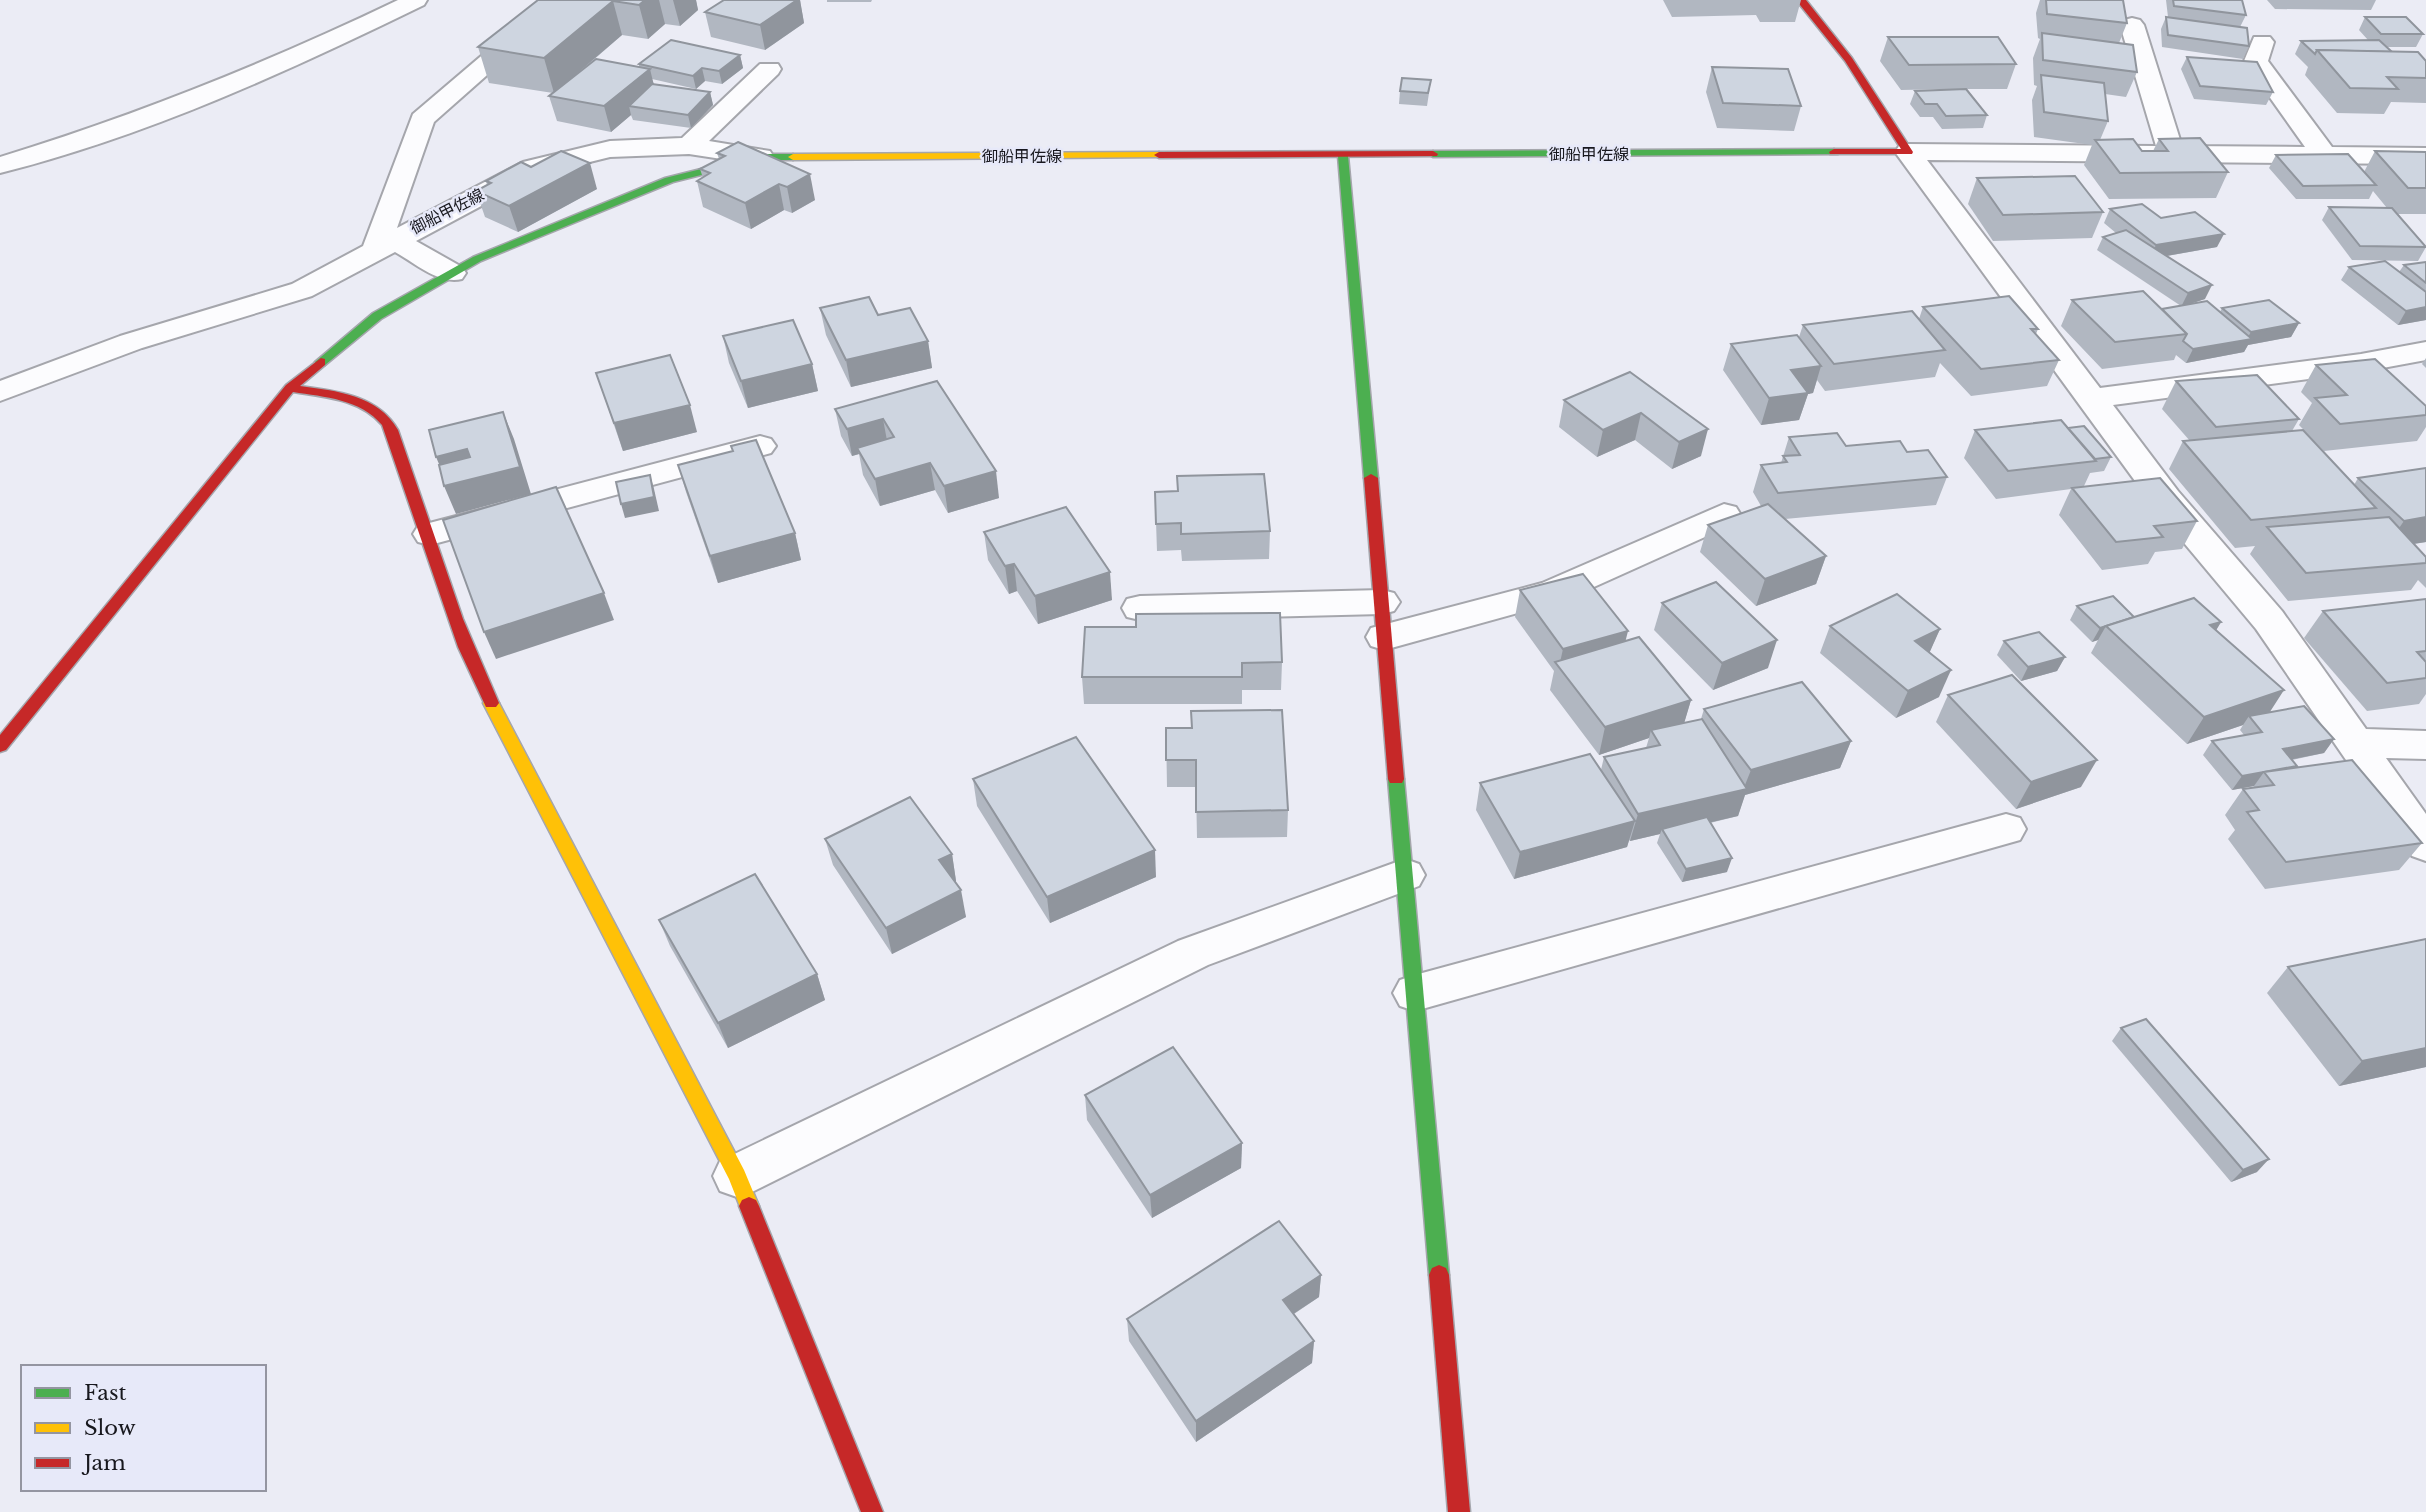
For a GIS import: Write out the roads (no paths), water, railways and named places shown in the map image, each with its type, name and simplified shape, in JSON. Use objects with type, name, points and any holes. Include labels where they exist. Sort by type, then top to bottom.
[{"type":"main road","points":[[1801,0],[1849,60],[1908,152]]},
{"type":"main road","name":"御船甲佐線","points":[[761,156],[1908,152]]},
{"type":"main road","points":[[0,746],[290,388],[377,316],[477,259],[668,180],[761,156]]},
{"type":"main road","points":[[1343,156],[1459,1512]]},
{"type":"main road","points":[[290,388],[338,396],[366,405],[386,421],[430,534],[474,671],[737,1176],[872,1512]]},
{"type":"street","points":[[0,165],[146,118],[306,55],[416,0]]},
{"type":"street","points":[[452,273],[385,243],[422,119],[561,0]]},
{"type":"street","points":[[2132,25],[2172,155]]},
{"type":"street","points":[[2262,42],[2256,61],[2324,155]]},
{"type":"street","points":[[689,146],[769,69]]},
{"type":"street","name":"御船甲佐線","points":[[0,392],[131,342],[302,290],[385,243],[532,168],[610,149],[689,146],[761,156]]},
{"type":"street","points":[[1908,152],[2426,156]]},
{"type":"street","points":[[1908,152],[2089,399],[2166,499],[2269,620],[2426,845]]},
{"type":"street","points":[[2089,399],[2361,363],[2426,351]]},
{"type":"street","points":[[2361,363],[2389,389]]},
{"type":"street","points":[[430,534],[761,446]]},
{"type":"street","points":[[1384,637],[1553,592],[1724,515]]},
{"type":"street","points":[[1140,608],[1382,602]]},
{"type":"street","points":[[2355,743],[2426,745]]},
{"type":"street","points":[[1415,993],[2006,829]]},
{"type":"street","points":[[737,1176],[1193,953],[1405,875]]}]
